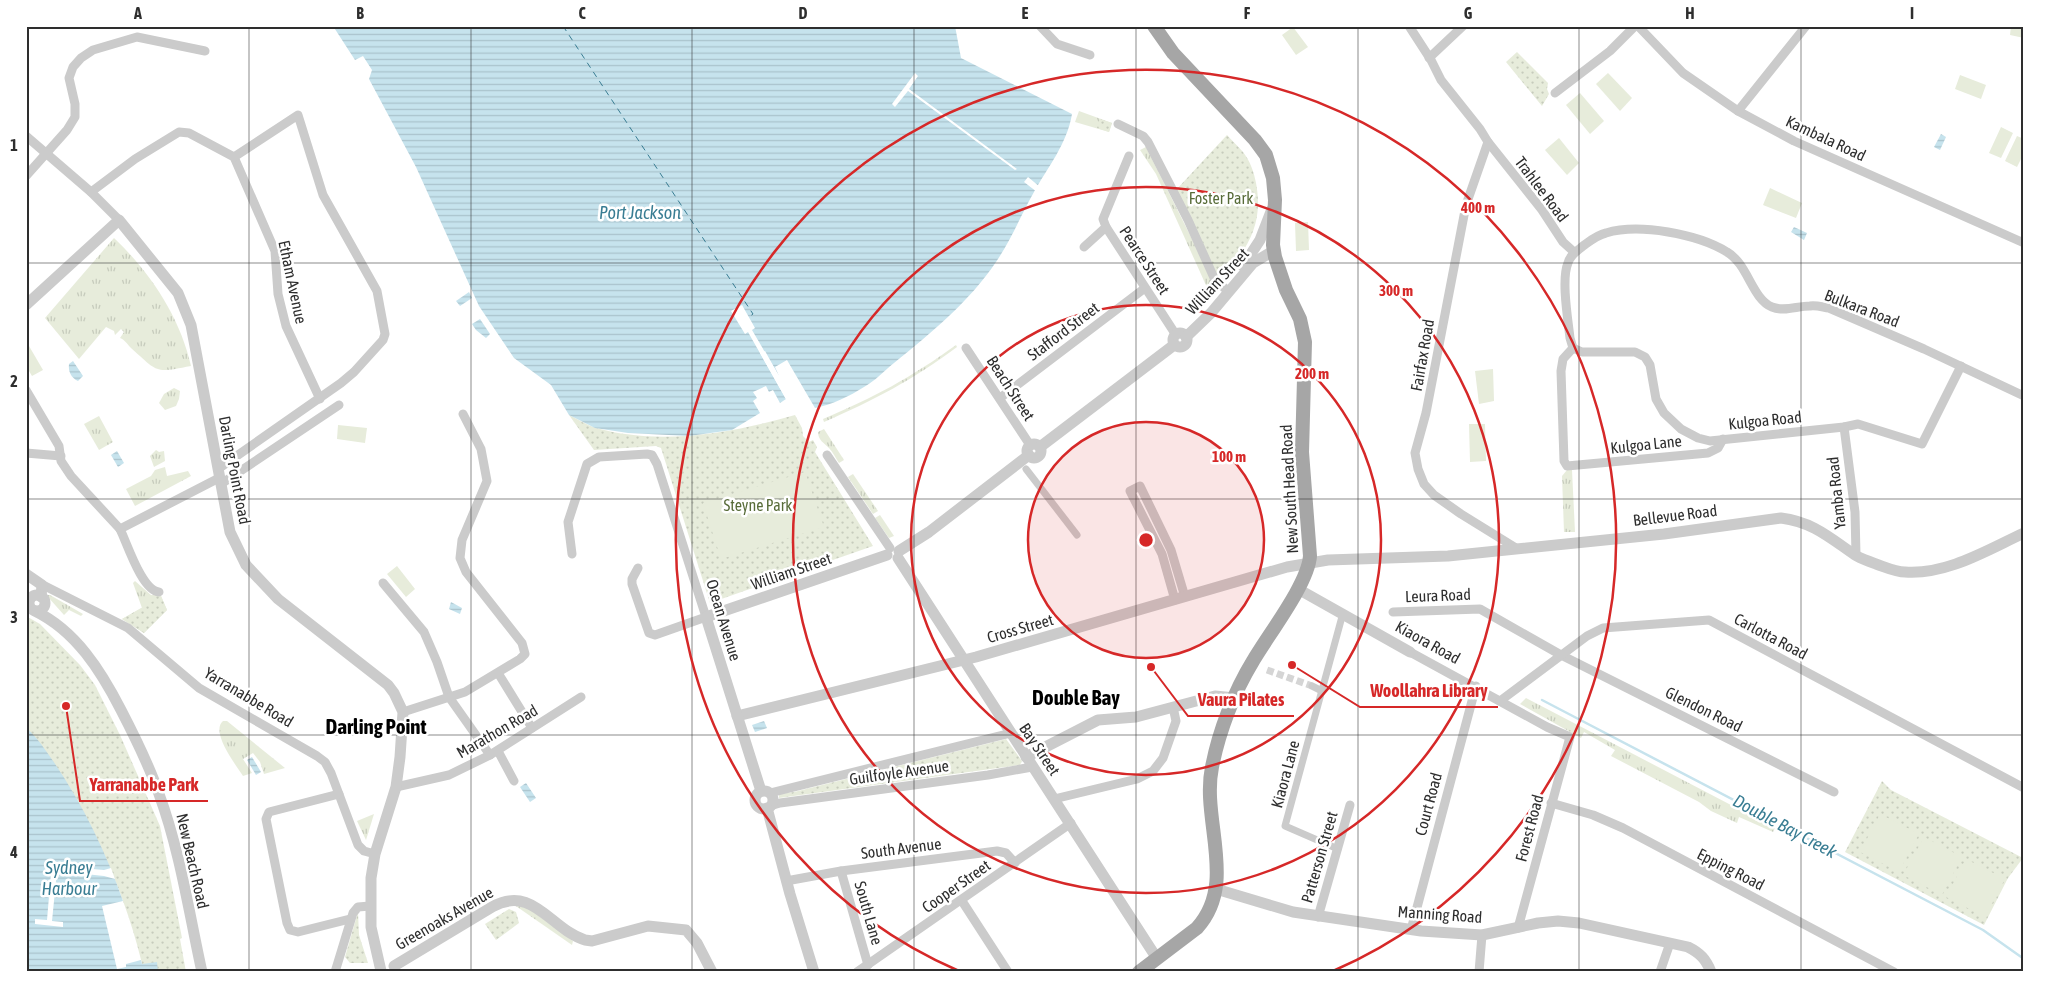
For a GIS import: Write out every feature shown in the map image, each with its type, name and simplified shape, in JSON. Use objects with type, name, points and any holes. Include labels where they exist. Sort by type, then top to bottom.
[{"type":"main road","name":"New South Head Road","points":[[1140,972],[1156,957],[1190,934],[1203,921],[1216,889],[1217,874],[1210,800],[1210,778],[1217,748],[1235,698],[1252,662],[1298,589],[1310,563],[1302,452],[1305,342],[1300,319],[1286,290],[1274,251],[1275,200],[1271,168],[1261,147],[1173,54],[1154,26]]},
{"type":"street","points":[[1040,26],[1057,44],[1090,55]]},
{"type":"street","points":[[1409,26],[1441,80],[1488,142]]},
{"type":"street","points":[[1429,58],[1463,26]]},
{"type":"street","points":[[1554,93],[1610,51],[1637,26]]},
{"type":"street","name":"Kambala Road","points":[[1637,26],[1683,73],[1738,111],[1794,141],[2024,243]]},
{"type":"street","points":[[1738,111],[1806,26]]},
{"type":"street","points":[[26,176],[68,130],[75,117],[75,104],[69,78],[73,67],[81,58],[93,50],[137,37],[205,50]]},
{"type":"street","points":[[90,192],[135,159],[179,132],[189,133],[234,157],[298,115],[322,195],[377,291],[385,334],[383,340],[354,372],[219,477]]},
{"type":"street","points":[[1118,124],[1143,136],[1148,142],[1188,220],[1215,280],[1231,288],[1260,240],[1275,200]]},
{"type":"street","name":"Darling Point Road","points":[[26,136],[119,220],[178,293],[191,325],[230,532],[246,565],[278,598],[388,684],[394,693],[402,712],[400,757],[396,787],[375,854],[371,878],[370,906],[371,927],[375,947],[389,969]]},
{"type":"street","name":"Trahlee Road","points":[[1488,142],[1542,210],[1563,242],[1574,252]]},
{"type":"street","name":"Fairfax Road","points":[[1488,142],[1466,205],[1428,405],[1415,453],[1418,469],[1424,484],[1434,495],[1516,548]]},
{"type":"street","points":[[1084,247],[1106,227],[1103,219],[1129,156]]},
{"type":"street","name":"Etham Avenue","points":[[234,157],[275,251],[278,294],[286,326],[320,399]]},
{"type":"street","points":[[26,305],[119,220]]},
{"type":"street","name":"Pearce Street","points":[[1106,227],[1179,339]]},
{"type":"street","name":"Bulkara Road","points":[[1574,252],[1596,236],[1627,229],[1671,233],[1708,242],[1729,253],[1740,264],[1761,298],[1771,307],[1782,310],[1812,306],[1828,308],[1961,366],[2024,396]]},
{"type":"street","name":"William Street","points":[[706,618],[894,553],[929,532],[1033,449],[1211,313],[1258,258],[1274,251]]},
{"type":"street","points":[[1573,348],[1570,338],[1566,280],[1568,260],[1574,252]]},
{"type":"street","name":"Stafford Street","points":[[1000,398],[1145,288]]},
{"type":"street","name":"Beach Street","points":[[966,348],[1033,449]]},
{"type":"street","name":"Kulgoa Road","points":[[1573,348],[1582,352],[1630,351],[1642,355],[1650,364],[1656,398],[1664,413],[1674,423],[1698,438],[1710,441],[1844,428],[1858,424],[1922,444],[1961,366]]},
{"type":"street","name":"Kulgoa Lane","points":[[1573,348],[1563,359],[1561,371],[1565,465],[1708,453],[1718,448],[1723,439]]},
{"type":"street","points":[[26,390],[59,446],[63,465],[77,484],[120,529],[145,581],[152,590],[159,592]]},
{"type":"street","points":[[120,529],[219,477],[339,405]]},
{"type":"street","points":[[402,712],[465,692],[524,657],[525,650],[522,643],[466,572],[460,558],[462,540],[487,481],[481,449],[463,414]]},
{"type":"street","name":"Yamba Road","points":[[1844,428],[1855,512],[1856,555]]},
{"type":"street","points":[[26,453],[61,456]]},
{"type":"street","name":"Ocean Avenue","points":[[572,554],[568,522],[584,469],[592,459],[599,457],[652,455],[655,459],[737,716],[765,792],[756,795],[756,804],[761,808],[768,807]]},
{"type":"street","name":"Bay Street","points":[[826,455],[894,553],[1032,767],[1071,823],[1156,957]]},
{"type":"street","points":[[1026,469],[1077,535]]},
{"type":"street","points":[[1140,486],[1170,548],[1180,598],[1161,552],[1130,491],[1140,486]]},
{"type":"street","points":[[1140,510],[1150,505]]},
{"type":"street","name":"Bellevue Road","points":[[1310,563],[1328,560],[1448,556],[1664,534],[1781,518],[1794,520],[1813,527],[1828,534],[1856,555],[1904,572],[1926,571],[1956,564],[2024,534]]},
{"type":"street","points":[[1161,552],[1170,548]]},
{"type":"street","name":"Cross Street","points":[[737,716],[964,660],[1287,567],[1310,563]]},
{"type":"street","points":[[638,568],[632,579],[632,584],[649,634],[655,635],[706,618]]},
{"type":"street","name":"Yarranabbe Road","points":[[26,574],[35,599]]},
{"type":"street","name":"Yarranabbe Road","points":[[26,579],[32,585],[35,599]]},
{"type":"street","points":[[382,583],[424,632],[450,697],[514,781]]},
{"type":"street","name":"Kiaora Road","points":[[1298,589],[1500,701],[1570,737]]},
{"type":"street","name":"Yarranabbe Road","points":[[35,599],[128,628],[199,688],[317,756],[325,762],[331,773],[358,845],[364,850],[375,854]]},
{"type":"street","name":"New Beach Road","points":[[35,599],[86,653],[103,677],[130,729],[159,793],[172,834],[202,972]]},
{"type":"street","name":"Leura Road","points":[[1393,612],[1480,608],[1561,655]]},
{"type":"street","points":[[712,637],[717,623],[725,611]]},
{"type":"street","name":"Kiaora Lane","points":[[1338,849],[1285,826],[1343,613]]},
{"type":"street","name":"Carlotta Road","points":[[1500,701],[1587,636],[1603,628],[1709,620],[2024,788]]},
{"type":"street","name":"Glendon Road","points":[[1561,655],[1834,792]]},
{"type":"street","points":[[498,673],[532,728]]},
{"type":"street","points":[[1312,686],[1322,690]]},
{"type":"street","name":"Court Road","points":[[1411,930],[1476,686]]},
{"type":"street","points":[[1026,756],[1098,720],[1136,717],[1215,696],[1235,698]]},
{"type":"street","name":"Marathon Road","points":[[396,787],[449,775],[494,753],[581,697]]},
{"type":"street","points":[[1054,799],[1112,786],[1149,774],[1160,764],[1170,739],[1176,720],[1173,707]]},
{"type":"street","name":"Guilfoyle Avenue","points":[[765,792],[1011,733]]},
{"type":"street","name":"Forest Road","points":[[1518,928],[1570,737]]},
{"type":"street","name":"Guilfoyle Avenue","points":[[768,807],[780,803],[988,776],[1032,767]]},
{"type":"street","points":[[339,794],[268,812],[266,819],[290,930],[298,932],[350,919]]},
{"type":"street","name":"Epping Road","points":[[1551,802],[1593,815],[1623,828],[1894,972]]},
{"type":"street","name":"Patterson Street","points":[[1318,917],[1350,805]]},
{"type":"street","points":[[768,807],[786,881],[814,972]]},
{"type":"street","name":"Cooper Street","points":[[858,972],[1071,823]]},
{"type":"street","name":"South Avenue","points":[[786,881],[841,871],[997,851],[1006,853],[1015,863]]},
{"type":"street","name":"South Lane","points":[[841,871],[868,965]]},
{"type":"street","name":"Manning Road","points":[[1216,889],[1292,912],[1411,930],[1482,935],[1552,922],[1572,923],[1670,943],[1696,951],[1706,959],[1711,972]]},
{"type":"street","name":"Greenoaks Avenue","points":[[389,969],[502,901],[520,899],[585,940],[592,940],[648,926],[686,930],[690,932],[697,943],[712,972]]},
{"type":"street","points":[[962,901],[1008,972]]},
{"type":"street","points":[[335,972],[350,919],[356,908],[370,906]]},
{"type":"street","points":[[1479,972],[1482,935]]},
{"type":"street","points":[[1660,972],[1670,943]]},
{"type":"green space","points":[[2011,26],[2024,26],[2024,38],[2010,35]]},
{"type":"green space","points":[[1293,27],[1308,47],[1296,55],[1282,35]]},
{"type":"green space","points":[[1517,52],[1548,83],[1547,89],[1549,94],[1542,106],[1506,62]]},
{"type":"green space","points":[[1608,73],[1632,98],[1620,111],[1596,84]]},
{"type":"green space","points":[[1960,75],[1986,85],[1981,99],[1955,89]]},
{"type":"green space","points":[[1580,93],[1604,121],[1590,134],[1566,105]]},
{"type":"green space","points":[[1079,111],[1112,123],[1109,132],[1075,122]]},
{"type":"green space","points":[[1100,119],[1112,123],[1109,132],[1097,128]]},
{"type":"green space","points":[[2001,127],[2013,133],[2001,158],[1989,153]]},
{"type":"green space","name":"Foster Park","points":[[1227,135],[1248,159],[1256,183],[1258,212],[1246,247],[1221,280],[1218,278],[1176,190]]},
{"type":"green space","points":[[2017,136],[2024,139],[2024,153],[2017,167],[2005,161]]},
{"type":"green space","points":[[1559,138],[1579,163],[1567,175],[1545,150]]},
{"type":"green space","points":[[1146,147],[1215,285],[1209,292],[1156,174],[1140,150]]},
{"type":"green space","points":[[1770,188],[1802,203],[1796,218],[1763,205]]},
{"type":"green space","points":[[1308,222],[1309,250],[1296,251],[1295,223]]},
{"type":"green space","points":[[114,238],[140,265],[162,296],[179,330],[191,366],[170,370],[153,367],[120,338],[124,332],[121,329],[115,335],[114,331],[106,327],[79,359],[45,318]]},
{"type":"green space","points":[[956,345],[957,347],[941,359],[909,379],[860,406],[824,422],[823,419],[859,403],[908,377]]},
{"type":"green space","points":[[29,346],[43,370],[32,376],[26,366],[26,347]]},
{"type":"green space","points":[[1493,369],[1494,401],[1479,404],[1475,371]]},
{"type":"green space","points":[[174,388],[180,391],[179,399],[176,406],[165,410],[159,403],[164,394]]},
{"type":"green space","name":"Steyne Park","points":[[569,415],[596,428],[646,436],[671,437],[721,432],[795,415],[802,428],[803,436],[809,442],[813,440],[817,447],[815,452],[873,546],[710,603],[661,448],[656,446],[594,450]]},
{"type":"green space","points":[[99,416],[113,442],[99,450],[84,424]]},
{"type":"green space","points":[[1469,424],[1485,424],[1486,461],[1470,462]]},
{"type":"green space","points":[[338,425],[367,428],[365,443],[337,439]]},
{"type":"green space","points":[[824,429],[844,460],[839,463],[819,437],[818,432]]},
{"type":"green space","points":[[156,450],[159,452],[164,451],[165,461],[154,467],[150,456]]},
{"type":"green space","points":[[165,467],[167,476],[188,471],[191,476],[135,506],[126,489],[151,476],[155,470]]},
{"type":"green space","points":[[1567,470],[1572,470],[1575,532],[1564,532],[1562,476]]},
{"type":"green space","points":[[805,472],[824,527],[721,559],[703,503]]},
{"type":"green space","points":[[853,474],[878,511],[873,514],[848,477]]},
{"type":"green space","points":[[880,515],[894,536],[889,538],[875,518]]},
{"type":"green space","points":[[397,566],[415,589],[406,597],[387,574]]},
{"type":"green space","points":[[135,581],[151,595],[161,596],[167,610],[144,633],[122,619],[142,608],[133,583]]},
{"type":"green space","points":[[48,595],[83,614],[81,616],[69,610],[64,615]]},
{"type":"green space","points":[[152,595],[161,596],[167,610],[144,633],[122,619],[155,600]]},
{"type":"green space","points":[[26,616],[40,624],[80,665],[95,685],[120,735],[160,826],[182,938],[180,939],[186,972],[144,972],[125,906],[113,874],[83,812],[46,754],[26,727]]},
{"type":"green space","points":[[1526,698],[1775,828],[1773,832],[1739,817],[1737,823],[1711,811],[1699,802],[1611,756],[1615,750],[1584,732],[1581,738],[1520,704]]},
{"type":"green space","points":[[223,721],[227,721],[285,768],[264,774],[260,762],[253,753],[243,759],[252,773],[243,776],[230,757],[222,740],[220,726]]},
{"type":"green space","points":[[1006,739],[1022,761],[1020,765],[779,798],[779,794],[794,792]]},
{"type":"green space","points":[[1882,781],[1891,790],[2023,858],[2008,878],[1984,925],[1845,852]]},
{"type":"green space","points":[[374,814],[366,840],[357,821]]},
{"type":"green space","points":[[1880,814],[1919,834],[1899,872],[1860,852]]},
{"type":"green space","points":[[1924,837],[1962,857],[1942,895],[1903,875]]},
{"type":"green space","points":[[1966,859],[2005,879],[1985,917],[1946,897]]},
{"type":"green space","points":[[513,904],[523,904],[573,941],[572,945]]},
{"type":"green space","points":[[509,909],[516,912],[519,923],[496,940],[485,924]]},
{"type":"green space","points":[[358,912],[359,935],[368,963],[350,963],[345,957]]},
{"type":"water","name":"Port Jackson","points":[[333,26],[955,26],[961,58],[1072,114],[1070,125],[1056,155],[1006,245],[986,276],[949,316],[872,382],[840,400],[815,408],[787,360],[775,367],[779,376],[765,351],[760,353],[786,399],[780,403],[773,390],[769,392],[766,386],[753,392],[757,398],[753,401],[760,413],[732,430],[689,436],[628,433],[595,428],[569,415],[551,385],[514,358],[479,306],[416,167],[369,79],[372,70],[363,56],[355,60]]},
{"type":"water","points":[[1941,134],[1946,137],[1940,150],[1934,147]]},
{"type":"water","points":[[1794,227],[1807,233],[1804,240],[1791,232]]},
{"type":"water","points":[[469,292],[472,298],[460,306],[456,301]]},
{"type":"water","points":[[480,319],[490,334],[486,338],[472,324]]},
{"type":"water","points":[[73,361],[83,376],[78,381],[73,378],[69,369],[69,364]]},
{"type":"water","points":[[117,451],[124,463],[118,467],[111,455]]},
{"type":"water","points":[[451,602],[462,608],[460,614],[449,609]]},
{"type":"water","points":[[764,721],[767,728],[755,732],[752,725]]},
{"type":"water","name":"Sydney Harbour","points":[[26,727],[54,762],[77,800],[98,840],[123,901],[102,906],[117,969],[126,967],[126,964],[141,960],[142,964],[157,962],[158,972],[26,972]]},
{"type":"water","points":[[252,757],[261,772],[256,775],[247,760]]},
{"type":"water","points":[[526,783],[536,798],[530,802],[520,787]]},
{"type":"pier","points":[[915,73],[918,76],[909,89],[1017,169],[1015,170],[908,91],[895,107],[892,104]]},
{"type":"pier","points":[[1028,177],[1040,187],[1037,192],[1024,182]]},
{"type":"pier","points":[[742,305],[755,328],[752,330],[780,378],[777,377],[763,354],[788,397],[787,401],[748,332],[745,334],[731,311]]},
{"type":"pier","points":[[52,861],[58,862],[58,866],[104,870],[111,868],[115,879],[57,871],[52,921],[63,922],[63,927],[35,924],[35,919],[47,920]]},
{"type":"waterway","name":"Double Bay Creek","points":[[1542,700],[1983,930],[2024,959]]},
{"type":"ferry route","points":[[563,26],[753,314],[749,317]]},
{"type":"tunnel","points":[[1267,670],[1312,686]]},
{"type":"place","name":"Woollahra Library","points":[[1292,665]]},
{"type":"place","name":"Vaura Pilates","points":[[1151,667]]},
{"type":"place","name":"Yarranabbe Park","points":[[66,706]]},
{"type":"district","name":"Double Bay","points":[[1076,697]]},
{"type":"district","name":"Darling Point","points":[[376,726]]}]
